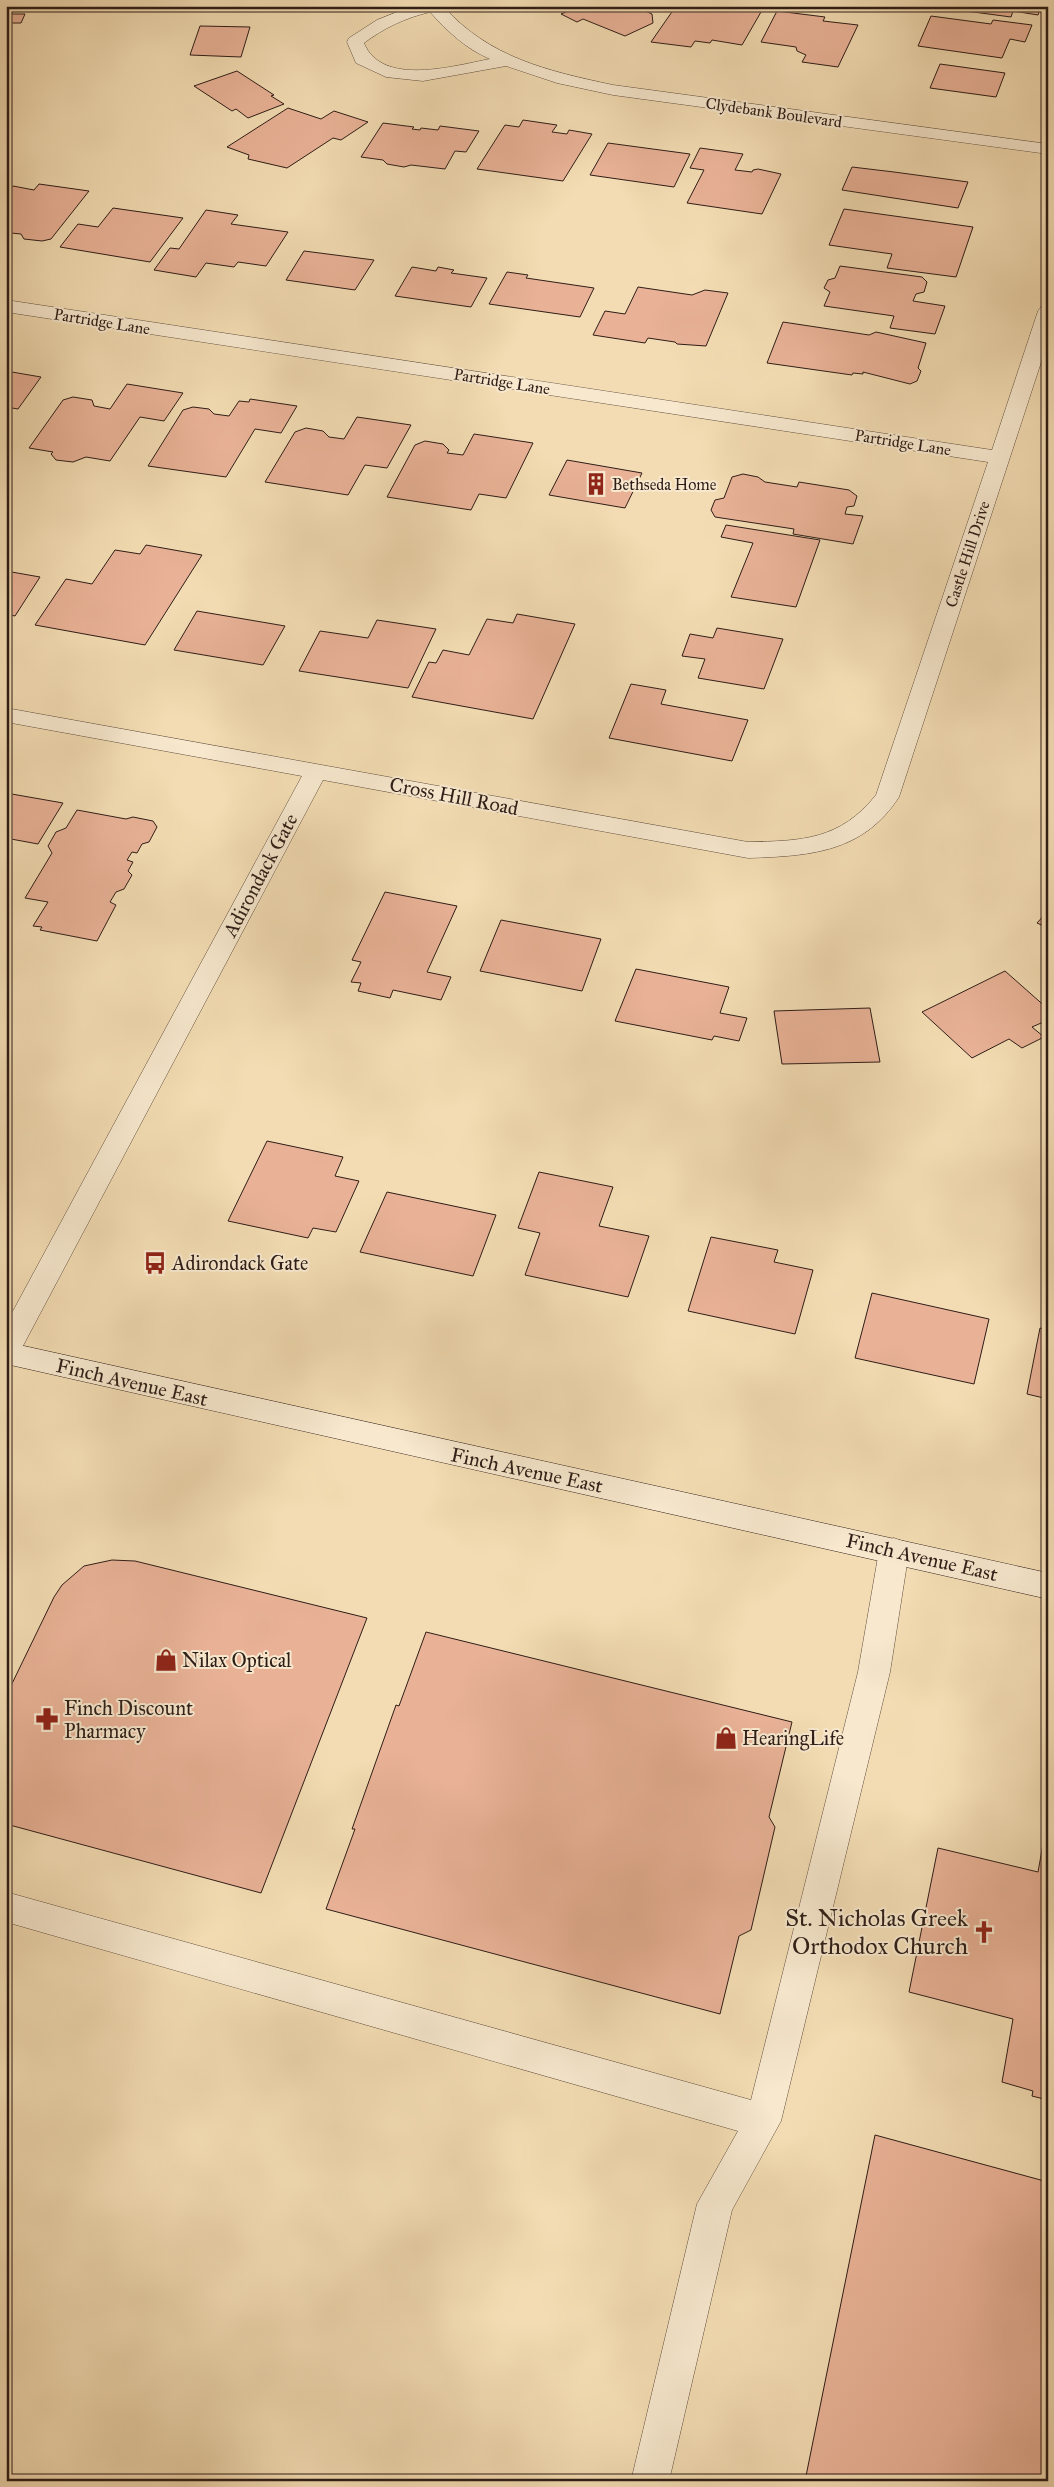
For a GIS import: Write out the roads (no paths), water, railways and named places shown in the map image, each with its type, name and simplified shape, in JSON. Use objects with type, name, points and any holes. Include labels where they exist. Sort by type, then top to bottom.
[{"type":"street","name":"Clydebank Boulevard","points":[[503,62],[423,76],[386,72],[362,59],[355,42],[376,25],[403,13],[433,6],[445,21],[469,41],[503,62],[554,78],[612,90],[1048,149]]},
{"type":"street","name":"Partridge Lane","points":[[6,306],[998,457]]},
{"type":"street","name":"Castle Hill Drive","points":[[888,797],[998,457],[1048,311]]},
{"type":"street","name":"Cross Hill Road","points":[[6,715],[748,850],[788,849],[832,840],[864,824],[888,797]]},
{"type":"street","name":"Adirondack Gate","points":[[6,1352],[316,770]]},
{"type":"street","name":"Finch Avenue East","points":[[6,1352],[1048,1586]]},
{"type":"street","points":[[650,2481],[715,2204],[763,2121],[874,1672],[894,1551]]},
{"type":"street","points":[[6,1907],[763,2121]]},
{"type":"place","name":"Bethseda Home","points":[[596,484]]},
{"type":"place","name":"Adirondack Gate","points":[[155,1263]]},
{"type":"place","name":"Nilax Optical","points":[[166,1660]]},
{"type":"place","name":"Finch Discount Pharmacy","points":[[47,1719]]},
{"type":"place","name":"HearingLife","points":[[726,1738]]},
{"type":"place","name":"St. Nicholas Greek Orthodox Church","points":[[984,1932]]}]
